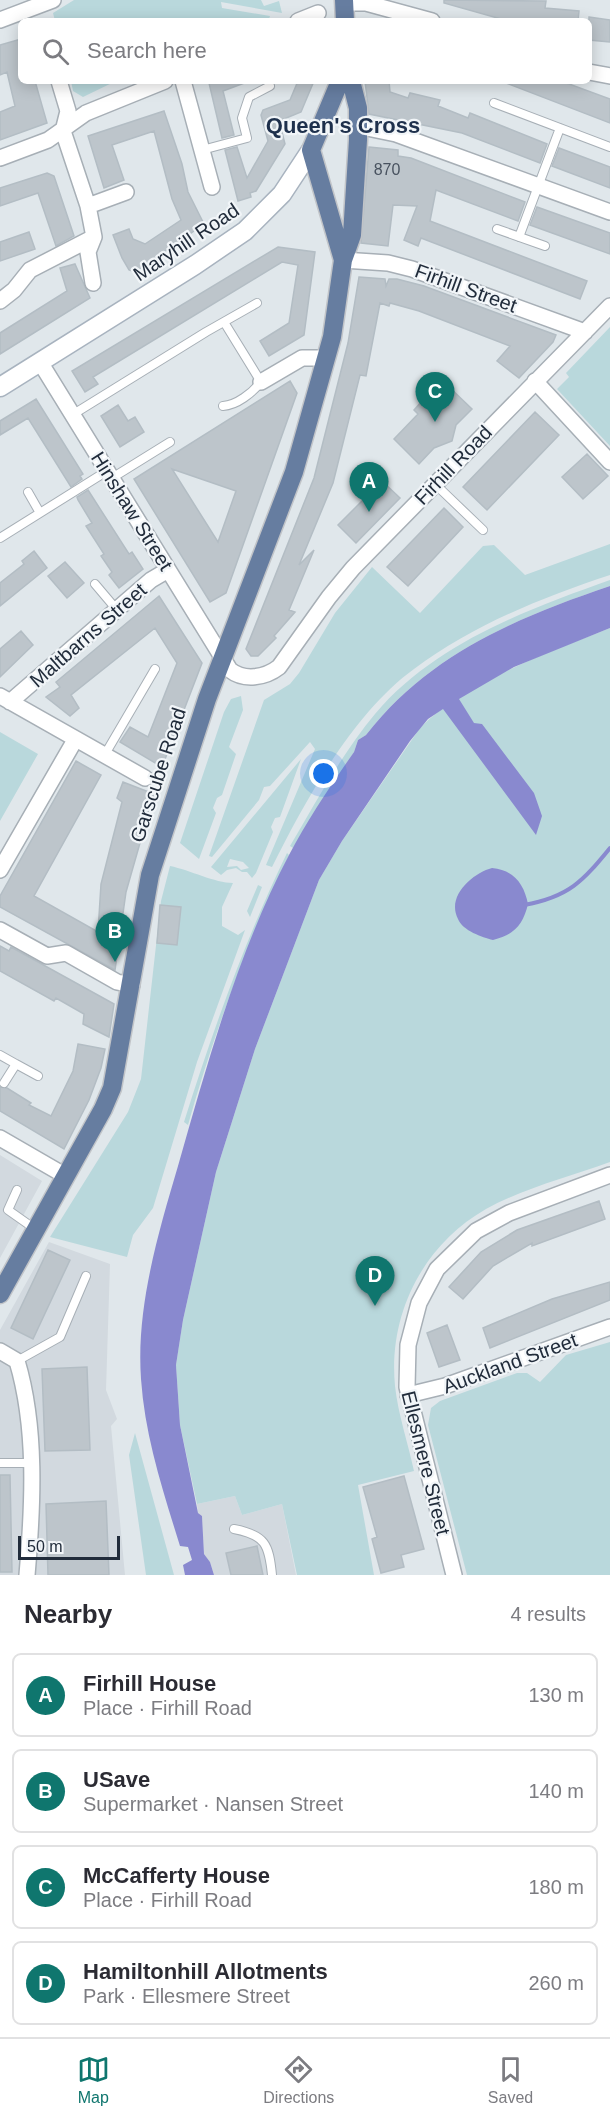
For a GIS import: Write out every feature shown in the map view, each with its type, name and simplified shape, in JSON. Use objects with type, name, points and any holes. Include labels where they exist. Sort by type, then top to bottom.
[{"type":"main road","name":"Maryhill Road","points":[[311,150],[339,84]]},
{"type":"main road","points":[[352,84],[363,134]]},
{"type":"main road","name":"Garscube Road","points":[[0,1294],[64,1175],[103,1109],[112,1088],[150,875],[178,781],[241,604],[294,472],[327,358],[343,260],[352,235],[363,134]]},
{"type":"main road","name":"Garscube Road","points":[[311,150],[343,260]]},
{"type":"street","points":[[0,20],[34,10],[53,0]]},
{"type":"street","points":[[345,8],[362,3],[382,4],[423,18]]},
{"type":"street","points":[[306,18],[318,13]]},
{"type":"street","points":[[592,73],[610,76]]},
{"type":"street","points":[[60,84],[68,111],[63,131],[88,206],[94,237],[88,252],[93,283]]},
{"type":"street","points":[[0,159],[48,140],[86,113],[158,84]]},
{"type":"street","points":[[184,84],[212,187]]},
{"type":"street","points":[[363,134],[396,134],[610,212]]},
{"type":"street","name":"Maryhill Road","points":[[0,387],[205,259],[245,231],[282,194],[311,150]]},
{"type":"street","points":[[88,206],[126,192]]},
{"type":"street","points":[[0,301],[14,290],[30,270],[94,237]]},
{"type":"street","name":"Firhill Street","points":[[343,260],[388,263],[412,269],[585,332]]},
{"type":"street","name":"Firhill Road","points":[[223,659],[237,674],[256,676],[273,672],[345,578],[610,306]]},
{"type":"street","points":[[261,382],[302,358],[327,358]]},
{"type":"street","name":"Hinshaw Street","points":[[40,362],[223,659]]},
{"type":"street","points":[[536,381],[610,462]]},
{"type":"street","name":"Maltbarns Street","points":[[5,699],[151,580],[168,570]]},
{"type":"street","points":[[5,699],[145,778]]},
{"type":"street","points":[[0,870],[75,740]]},
{"type":"street","points":[[0,930],[47,956],[66,953],[117,982],[132,985]]},
{"type":"street","points":[[0,1138],[64,1175]]},
{"type":"street","name":"Ellesmere Street","points":[[454,1575],[408,1395],[406,1360],[411,1329],[424,1291],[446,1259],[466,1238],[498,1218],[610,1175]]},
{"type":"street","name":"Auckland Street","points":[[408,1395],[445,1386],[610,1327]]},
{"type":"street","points":[[0,1351],[17,1361],[26,1389],[30,1463],[27,1575]]},
{"type":"lane","points":[[202,150],[247,138],[243,118],[249,97],[270,86],[269,84]]},
{"type":"lane","points":[[494,103],[610,147]]},
{"type":"lane","points":[[519,237],[561,128]]},
{"type":"lane","points":[[497,229],[545,246]]},
{"type":"lane","points":[[72,415],[257,303]]},
{"type":"lane","points":[[223,406],[233,404],[252,393],[261,382],[224,322]]},
{"type":"lane","points":[[0,538],[40,513],[170,442]]},
{"type":"lane","points":[[435,484],[483,530]]},
{"type":"lane","points":[[28,492],[40,513]]},
{"type":"lane","points":[[94,584],[117,610]]},
{"type":"lane","points":[[104,756],[155,669]]},
{"type":"lane","points":[[0,1055],[38,1076]]},
{"type":"lane","points":[[4,1083],[16,1064]]},
{"type":"lane","points":[[17,1190],[8,1210],[35,1228]]},
{"type":"lane","points":[[17,1361],[60,1337],[86,1276]]},
{"type":"lane","points":[[0,1463],[30,1463]]},
{"type":"lane","points":[[234,1528],[254,1533],[262,1539],[268,1551],[272,1575]]},
{"type":"shaded area","points":[[74,0],[261,0],[264,6],[279,1],[282,13],[221,2],[222,8],[270,16],[269,18],[54,18],[53,13]]},
{"type":"shaded area","points":[[72,84],[110,84],[83,97],[73,91]]},
{"type":"shaded area","points":[[610,327],[610,446],[557,389],[569,377],[566,373]]},
{"type":"shaded area","points":[[610,544],[610,575],[533,603],[484,626],[437,653],[392,687],[371,709],[332,760],[272,867],[266,865],[315,749],[310,742],[270,786],[264,787],[259,800],[212,857],[209,856],[264,700],[290,684],[299,673],[335,613],[372,567],[420,613],[483,546],[494,545],[525,575]]},
{"type":"shaded area","points":[[610,580],[610,586],[541,611],[476,642],[417,682],[366,735],[358,740],[354,752],[293,848],[290,846],[351,746],[375,714],[399,689],[453,649],[483,632],[514,617]]},
{"type":"shaded area","points":[[610,628],[610,1162],[531,1189],[486,1209],[444,1242],[428,1262],[414,1284],[404,1308],[397,1333],[394,1359],[396,1397],[414,1471],[358,1485],[374,1575],[297,1575],[282,1504],[242,1515],[235,1496],[197,1504],[180,1425],[176,1365],[183,1320],[216,1172],[255,1049],[319,880],[342,841],[420,728],[439,711],[485,682],[510,669]]},
{"type":"shaded area","points":[[241,696],[243,710],[229,747],[236,754],[222,795],[217,798],[213,808],[216,813],[199,859],[180,843],[224,712],[231,699]]},
{"type":"shaded area","points":[[0,732],[38,754],[0,821]]},
{"type":"shaded area","points":[[301,759],[280,817],[275,818],[271,827],[273,832],[252,878],[247,872],[242,872],[236,868],[227,870],[221,875],[211,867]],"holes":[[[230,859],[243,862],[249,868],[241,870],[237,866],[227,867]]]},
{"type":"shaded area","points":[[287,853],[289,855],[233,988],[188,1125],[184,1122],[218,1019],[257,919]]},
{"type":"shaded area","points":[[170,866],[218,881],[233,883],[222,907],[222,926],[238,935],[245,930],[197,1062],[153,1208],[133,1235],[127,1257],[50,1237],[128,1112],[141,1079],[161,901]]},
{"type":"shaded area","points":[[258,885],[262,887],[250,917],[247,911]]},
{"type":"shaded area","points":[[0,1155],[42,1181],[0,1258]]},
{"type":"shaded area","points":[[49,1242],[110,1264],[106,1390],[117,1419],[111,1426],[125,1575],[0,1575],[0,1330]]},
{"type":"shaded area","points":[[610,1342],[610,1575],[467,1575],[428,1425],[431,1408],[440,1401],[517,1373],[527,1373],[540,1382],[566,1355]]},
{"type":"shaded area","points":[[135,1433],[174,1575],[146,1575],[129,1455]]},
{"type":"shaded area","points":[[235,1496],[242,1515],[282,1504],[296,1575],[214,1575],[210,1562],[204,1554],[202,1516],[198,1513],[197,1504]]},
{"type":"water","points":[[610,586],[610,628],[514,667],[459,699],[474,723],[482,724],[534,793],[542,816],[536,835],[443,709],[428,719],[410,741],[342,841],[319,880],[255,1049],[216,1172],[183,1320],[176,1365],[180,1425],[198,1513],[202,1516],[204,1554],[210,1562],[214,1575],[185,1575],[183,1565],[192,1560],[188,1547],[180,1546],[146,1422],[141,1379],[142,1325],[150,1271],[170,1192],[213,1047],[254,930],[289,855],[312,815],[354,752],[358,740],[366,735],[391,707],[417,682],[476,642],[541,611]]},
{"type":"water","points":[[492,868],[500,869],[517,879],[524,890],[528,904],[516,928],[507,935],[493,940],[464,927],[455,910],[458,894],[463,887],[477,875]]},
{"type":"building","points":[[444,0],[546,1],[545,8],[579,11],[578,18],[497,18],[444,3]]},
{"type":"building","points":[[589,17],[610,20],[610,42],[592,40],[592,18]]},
{"type":"building","points":[[18,40],[18,84],[36,84],[47,123],[0,140],[0,112],[15,106],[7,72],[0,75],[0,45]]},
{"type":"building","points":[[209,84],[242,84],[223,91],[234,135],[222,138]]},
{"type":"building","points":[[297,84],[313,84],[301,112],[279,121],[285,144],[256,191],[250,193],[251,197],[238,201],[225,150],[237,147],[247,178],[268,141],[261,115],[263,110],[290,100]]},
{"type":"building","points":[[365,84],[389,84],[390,92],[408,98],[410,93],[440,100],[438,106],[468,118],[470,113],[547,144],[540,163],[462,133],[369,114]]},
{"type":"building","points":[[509,84],[569,84],[610,99],[610,123]]},
{"type":"building","points":[[164,111],[182,164],[188,192],[204,224],[135,272],[129,270],[113,235],[129,229],[133,239],[145,244],[181,220],[172,199],[154,131],[112,145],[124,180],[104,188],[88,136]]},
{"type":"building","points":[[369,147],[398,150],[398,156],[411,158],[525,202],[518,221],[436,190],[430,221],[587,281],[580,299],[421,238],[418,246],[404,240],[417,206],[393,205],[388,246],[361,243]]},
{"type":"building","points":[[559,148],[610,167],[610,188],[552,166]]},
{"type":"building","points":[[47,173],[54,176],[74,236],[56,246],[38,193],[0,206],[0,188]]},
{"type":"building","points":[[537,207],[610,233],[610,254],[530,225]]},
{"type":"building","points":[[29,232],[35,249],[0,261],[0,242]]},
{"type":"building","points":[[278,247],[315,252],[304,335],[269,356],[260,341],[289,323],[298,265],[282,262],[93,377],[98,384],[85,392],[72,371]]},
{"type":"building","points":[[75,264],[90,298],[0,354],[0,333],[67,291],[60,268]]},
{"type":"building","points":[[359,277],[385,279],[386,286],[389,279],[397,279],[424,286],[556,335],[553,342],[519,378],[497,361],[510,346],[419,311],[390,303],[389,306],[380,303],[366,376],[360,375],[333,483],[299,565],[314,550],[289,610],[295,612],[274,636],[276,638],[258,656],[251,656],[246,649],[314,478],[348,343]]},
{"type":"building","points":[[290,381],[297,393],[226,593],[210,602],[134,479]],"holes":[[[172,469],[236,491],[218,542]]]},
{"type":"building","points":[[447,385],[472,409],[456,425],[452,441],[434,448],[419,464],[394,439],[418,414],[414,410],[423,400],[428,404]]},
{"type":"building","points":[[36,399],[83,474],[80,476],[82,479],[71,487],[28,418],[0,435],[0,421]]},
{"type":"building","points":[[118,405],[128,421],[135,417],[144,432],[120,447],[101,416]]},
{"type":"building","points":[[535,412],[559,435],[487,510],[463,487]]},
{"type":"building","points":[[587,454],[608,476],[583,499],[562,477]]},
{"type":"building","points":[[382,481],[400,498],[356,543],[338,525]]},
{"type":"building","points":[[88,490],[129,554],[132,552],[143,569],[119,588],[109,575],[112,572],[101,556],[104,554],[86,526],[92,523],[77,497]]},
{"type":"building","points":[[444,508],[463,527],[408,586],[387,567]]},
{"type":"building","points":[[34,551],[47,568],[0,606],[0,583],[24,564],[22,561]]},
{"type":"building","points":[[65,562],[84,583],[67,598],[48,576]]},
{"type":"building","points":[[159,596],[202,663],[162,767],[120,742],[130,727],[148,737],[177,663],[155,628],[71,695],[79,708],[70,716],[46,697],[60,687],[56,682]]},
{"type":"building","points":[[21,631],[33,645],[0,677],[0,649]]},
{"type":"building","points":[[76,761],[101,775],[34,896],[98,932],[101,884],[122,802],[117,798],[123,782],[154,794],[126,892],[115,970],[0,907],[0,896]]},
{"type":"building","points":[[160,905],[181,907],[177,945],[157,943]]},
{"type":"building","points":[[0,946],[9,951],[11,947],[114,1004],[109,1037],[83,1024],[84,1014],[56,998],[54,1001],[0,971]]},
{"type":"building","points":[[78,1044],[105,1049],[101,1068],[89,1100],[64,1149],[0,1111],[0,1087],[7,1088],[31,1103],[29,1105],[51,1116],[73,1071]]},
{"type":"building","points":[[599,1201],[605,1219],[532,1246],[532,1243],[493,1266],[463,1299],[449,1287],[481,1252],[517,1230]]},
{"type":"building","points":[[48,1250],[70,1260],[33,1339],[11,1328]]},
{"type":"building","points":[[610,1282],[610,1300],[490,1348],[483,1328],[552,1299]]},
{"type":"building","points":[[447,1325],[460,1360],[439,1367],[427,1333]]},
{"type":"building","points":[[87,1367],[90,1450],[45,1451],[42,1369]]},
{"type":"building","points":[[0,1475],[10,1475],[12,1572],[0,1572]]},
{"type":"building","points":[[404,1476],[424,1549],[401,1555],[404,1567],[381,1573],[372,1539],[377,1537],[363,1487]]},
{"type":"building","points":[[106,1501],[109,1575],[48,1575],[46,1504]]},
{"type":"building","points":[[257,1546],[263,1575],[231,1575],[226,1553]]},
{"type":"waterway","points":[[524,905],[540,902],[574,886],[592,870],[610,848]]},
{"type":"place","name":"McCafferty House","points":[[435,422]]},
{"type":"place","name":"Firhill House","points":[[369,512]]},
{"type":"place","name":"USave","points":[[115,962]]},
{"type":"place","name":"Hamiltonhill Allotments","points":[[375,1306]]},
{"type":"district","name":"Queen's Cross","points":[[343,125]]}]
